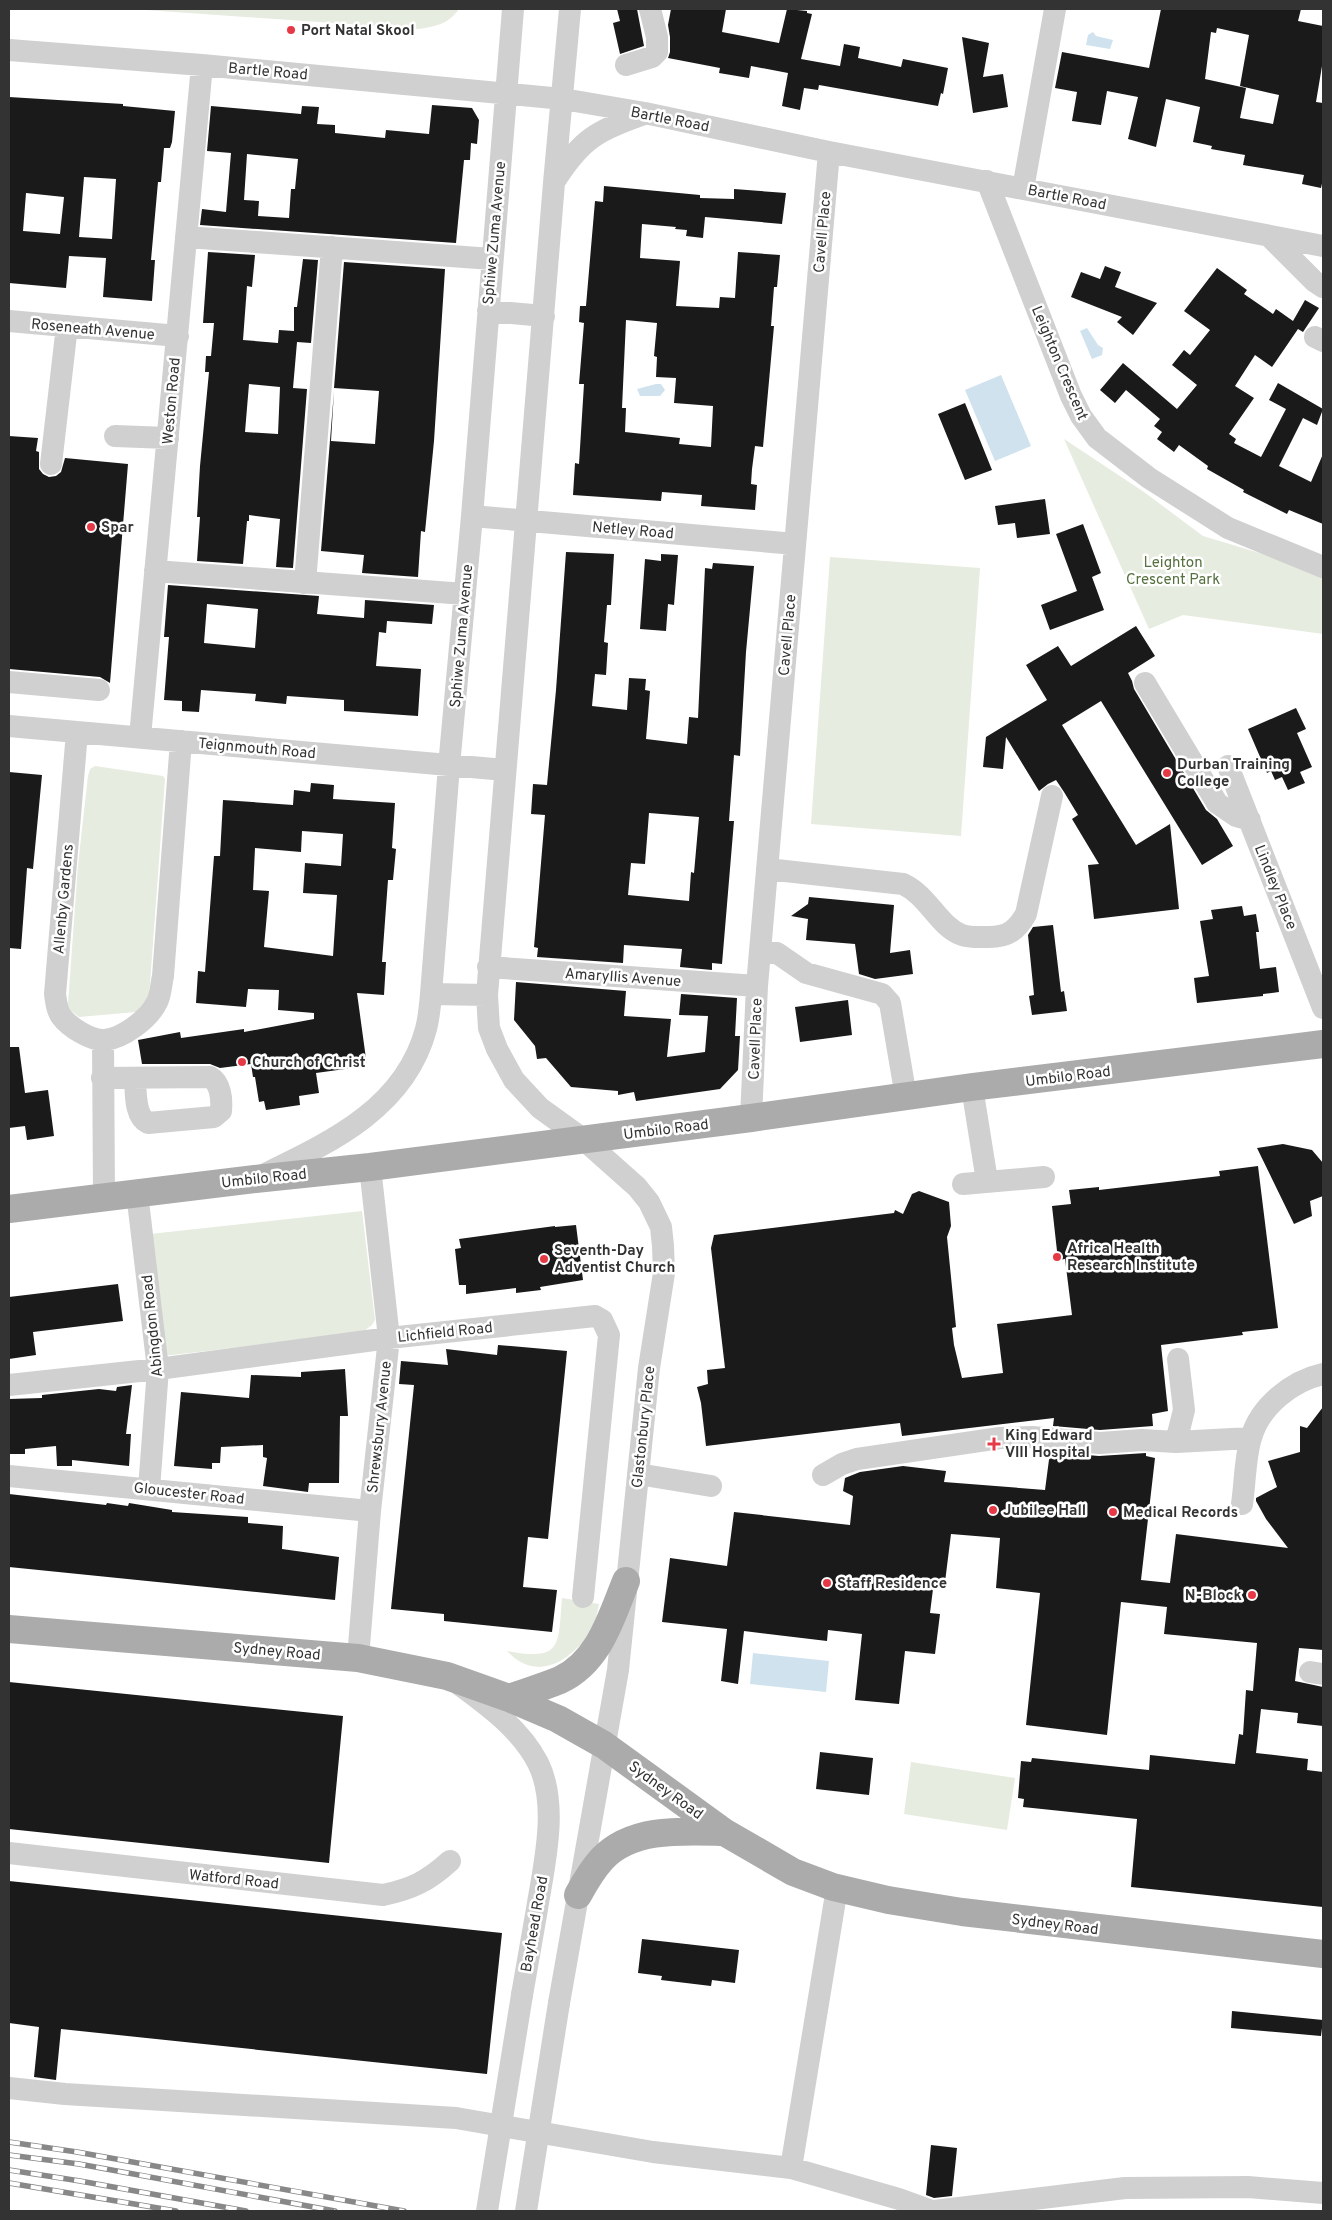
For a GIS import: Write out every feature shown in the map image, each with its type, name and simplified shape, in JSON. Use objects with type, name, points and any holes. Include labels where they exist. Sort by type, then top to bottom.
[{"type":"main road","name":"Umbilo Road","points":[[9,1209],[255,1178],[370,1167],[752,1118],[972,1087],[1323,1044]]},
{"type":"main road","points":[[509,1698],[560,1680],[574,1672],[589,1658],[604,1638],[626,1581]]},
{"type":"main road","name":"Sydney Road","points":[[9,1629],[358,1658],[447,1676],[509,1698],[558,1719],[604,1745],[724,1832],[793,1872],[837,1888],[888,1900],[962,1912],[1323,1954]]},
{"type":"main road","points":[[578,1895],[590,1874],[603,1858],[615,1848],[634,1839],[672,1832],[724,1832]]},
{"type":"street","name":"Sphiwe Zuma Avenue","points":[[255,1178],[326,1144],[374,1112],[394,1092],[420,1046],[426,1028],[431,994],[448,766],[472,516],[513,9]]},
{"type":"street","points":[[570,9],[487,995],[489,1028],[497,1049],[514,1080],[540,1108],[583,1139]]},
{"type":"street","points":[[626,65],[652,57],[657,52],[657,37],[650,9]]},
{"type":"street","points":[[1023,189],[1055,9]]},
{"type":"street","name":"Bartle Road","points":[[9,50],[202,65],[563,99],[645,113],[829,152],[1323,246]]},
{"type":"street","name":"Weston Road","points":[[140,737],[202,65]]},
{"type":"street","points":[[554,183],[570,158],[587,141],[608,127],[645,113]]},
{"type":"street","name":"Cavell Place","points":[[752,1118],[757,986],[829,152]]},
{"type":"street","name":"Leighton Crescent","points":[[987,181],[1071,396],[1088,428],[1149,478],[1228,528],[1323,567]]},
{"type":"street","points":[[1269,236],[1314,281],[1323,287]]},
{"type":"street","points":[[186,237],[492,259]]},
{"type":"street","points":[[305,583],[332,247]]},
{"type":"street","points":[[488,311],[544,316]]},
{"type":"street","name":"Roseneath Avenue","points":[[9,321],[178,336]]},
{"type":"street","points":[[51,464],[66,326]]},
{"type":"street","points":[[115,436],[168,438]]},
{"type":"street","name":"Netley Road","points":[[472,516],[795,544]]},
{"type":"street","points":[[155,572],[465,594]]},
{"type":"street","points":[[9,682],[99,690]]},
{"type":"street","points":[[1145,683],[1217,803],[1236,816],[1250,820]]},
{"type":"street","name":"Teignmouth Road","points":[[9,726],[505,770]]},
{"type":"street","name":"Allenby Gardens","points":[[77,732],[55,994],[57,1008],[62,1017],[78,1030],[103,1040]]},
{"type":"street","points":[[104,1196],[103,1040],[122,1034],[143,1020],[159,1000],[163,976],[181,741]]},
{"type":"street","name":"Lindley Place","points":[[1228,766],[1323,1008]]},
{"type":"street","points":[[767,870],[903,884],[919,893],[949,927],[957,932],[970,937],[999,937],[1015,930],[1026,914],[1052,796]]},
{"type":"street","points":[[760,952],[777,954],[806,972],[882,994],[890,1003],[906,1096]]},
{"type":"street","name":"Amaryllis Avenue","points":[[488,967],[757,986]]},
{"type":"street","points":[[431,994],[487,995]]},
{"type":"street","points":[[102,1078],[135,1078]]},
{"type":"street","points":[[972,1087],[988,1181]]},
{"type":"street","name":"Glastonbury Place","points":[[583,1139],[637,1188],[649,1202],[661,1227],[664,1273],[649,1368],[619,1661],[604,1745]]},
{"type":"street","name":"Shrewsbury Avenue","points":[[358,1658],[370,1511],[388,1338],[370,1167]]},
{"type":"street","points":[[964,1184],[1044,1177]]},
{"type":"street","name":"Abingdon Road","points":[[137,1193],[158,1369],[149,1489]]},
{"type":"street","name":"Lichfield Road","points":[[9,1385],[158,1369],[388,1338],[589,1316],[602,1320],[609,1335],[582,1597]]},
{"type":"street","points":[[1176,1442],[1184,1410],[1178,1359]]},
{"type":"street","points":[[1242,1504],[1251,1438],[1261,1418],[1275,1398],[1298,1383],[1323,1374]]},
{"type":"street","points":[[822,1475],[842,1464],[858,1459],[1000,1438],[1032,1437],[1100,1443],[1142,1440],[1176,1442],[1251,1438]]},
{"type":"street","points":[[638,1474],[711,1486]]},
{"type":"street","name":"Gloucester Road","points":[[9,1476],[370,1511]]},
{"type":"street","name":"Bayhead Road","points":[[447,1676],[479,1700],[517,1734],[530,1750],[542,1775],[548,1820],[545,1860],[487,2211]]},
{"type":"street","points":[[526,2211],[559,2003],[604,1745]]},
{"type":"street","name":"Watford Road","points":[[9,1853],[383,1896],[419,1885],[432,1878],[450,1861]]},
{"type":"street","points":[[791,2168],[837,1888]]},
{"type":"street","points":[[9,2088],[66,2094],[456,2118],[653,2152],[791,2168],[899,2199],[933,2211],[1126,2188],[1248,2187],[1323,2194]]},
{"type":"green space","points":[[132,9],[459,9],[442,24],[419,29]]},
{"type":"green space","name":"Leighton Crescent Park","points":[[1064,439],[1144,492],[1203,536],[1323,572],[1323,634],[1183,615],[1149,629]]},
{"type":"green space","points":[[830,557],[980,568],[961,836],[811,824]]},
{"type":"green space","points":[[95,766],[163,776],[165,779],[149,997],[136,1012],[79,1017],[69,1009],[68,1004],[78,865],[88,776],[90,769]]},
{"type":"green space","points":[[362,1211],[375,1320],[372,1325],[361,1333],[163,1356],[150,1234]]},
{"type":"green space","points":[[562,1598],[599,1604],[594,1625],[587,1639],[569,1655],[551,1665],[533,1666],[515,1659],[507,1651],[538,1654],[548,1652],[554,1647],[559,1628]]},
{"type":"green space","points":[[911,1762],[1015,1778],[1007,1830],[904,1814]]},
{"type":"water","points":[[1093,32],[1096,36],[1113,40],[1110,49],[1086,45],[1088,35]]},
{"type":"water","points":[[1087,328],[1098,345],[1103,348],[1102,355],[1092,359],[1080,331]]},
{"type":"water","points":[[1001,375],[1031,446],[995,461],[965,390]]},
{"type":"water","points":[[661,384],[665,390],[660,396],[640,396],[637,389]]},
{"type":"water","points":[[753,1653],[829,1661],[826,1692],[750,1684]]},
{"type":"building","points":[[617,9],[637,9],[644,46],[620,54],[613,23],[620,21]]},
{"type":"building","points":[[671,9],[726,9],[722,32],[779,43],[787,9],[807,11],[807,13],[812,14],[801,59],[840,66],[844,44],[860,47],[858,58],[901,67],[903,59],[948,68],[943,94],[941,93],[938,106],[819,85],[818,90],[804,88],[800,110],[782,106],[788,73],[751,66],[749,78],[719,73],[720,68],[668,58],[670,37],[668,25]]},
{"type":"building","points":[[1161,9],[1301,9],[1298,21],[1323,26],[1323,60],[1316,102],[1323,103],[1323,179],[1321,188],[1302,184],[1304,175],[1243,165],[1245,155],[1211,149],[1212,146],[1193,142],[1200,107],[1166,99],[1156,147],[1128,139],[1138,97],[1107,91],[1101,125],[1072,121],[1077,92],[1055,88],[1062,52],[1149,68]],"holes":[[[1217,28],[1249,35],[1240,86],[1279,95],[1273,124],[1240,118],[1246,88],[1205,79],[1211,32],[1216,33]]]},
{"type":"building","points":[[962,37],[989,43],[983,77],[1003,74],[1008,107],[973,113]]},
{"type":"building","points":[[9,97],[123,104],[123,106],[175,111],[172,142],[170,148],[164,148],[161,182],[158,182],[151,260],[155,260],[152,301],[103,297],[106,258],[69,256],[66,288],[9,283]],"holes":[[[84,177],[116,179],[112,239],[79,237]],[[26,193],[64,197],[60,234],[23,231]]]},
{"type":"building","points":[[432,105],[472,108],[479,120],[477,144],[471,143],[470,160],[464,160],[456,243],[200,225],[202,209],[226,212],[231,153],[207,151],[211,106],[301,114],[302,106],[319,107],[317,124],[335,125],[335,133],[385,138],[386,130],[429,134]],"holes":[[[247,154],[298,159],[295,189],[291,189],[289,218],[258,216],[259,201],[244,200]]]},
{"type":"building","points":[[604,186],[700,195],[700,198],[734,199],[734,189],[786,193],[782,224],[705,217],[703,238],[686,236],[687,230],[675,229],[676,227],[642,224],[640,258],[680,261],[676,306],[719,308],[720,297],[735,298],[738,252],[780,255],[777,287],[774,287],[771,326],[774,326],[763,447],[755,446],[752,469],[751,484],[757,485],[755,510],[701,506],[702,495],[662,492],[661,501],[573,495],[575,463],[579,464],[584,384],[579,384],[584,323],[579,322],[580,306],[586,306],[595,201],[603,202]],"holes":[[[626,320],[657,323],[654,356],[657,357],[656,377],[676,378],[674,403],[713,406],[711,447],[679,444],[680,438],[625,432],[626,408],[622,408]]]},
{"type":"building","points":[[208,252],[255,255],[252,287],[247,286],[243,340],[278,343],[279,330],[294,331],[294,307],[297,307],[303,259],[318,260],[311,343],[297,342],[293,388],[307,389],[293,568],[276,567],[280,519],[249,515],[243,564],[197,561],[200,517],[197,517],[200,466],[209,372],[205,372],[206,356],[211,356],[214,323],[203,323]],"holes":[[[249,384],[280,387],[278,434],[245,432]]]},
{"type":"building","points":[[344,262],[445,269],[434,441],[425,532],[421,531],[418,577],[362,573],[364,555],[321,551],[334,391],[331,441],[375,444],[379,391],[334,388]]},
{"type":"building","points":[[1105,266],[1121,272],[1115,287],[1157,303],[1133,335],[1117,322],[1122,317],[1071,297],[1081,272],[1100,279]]},
{"type":"building","points":[[1217,268],[1247,290],[1244,294],[1273,314],[1276,309],[1293,321],[1305,300],[1319,308],[1303,332],[1298,329],[1272,367],[1255,355],[1235,386],[1254,398],[1229,434],[1236,439],[1234,443],[1261,457],[1286,409],[1269,400],[1278,383],[1323,409],[1317,425],[1303,418],[1279,466],[1311,482],[1323,454],[1323,524],[1289,510],[1287,514],[1243,492],[1244,490],[1207,469],[1208,466],[1179,445],[1174,452],[1157,439],[1162,432],[1154,426],[1160,419],[1126,390],[1115,403],[1100,390],[1123,363],[1177,409],[1197,385],[1172,365],[1184,350],[1190,355],[1210,330],[1184,311]]},
{"type":"building","points":[[965,403],[992,470],[965,480],[938,414]]},
{"type":"building","points":[[9,436],[38,438],[36,451],[39,452],[39,469],[49,477],[56,476],[61,472],[65,458],[128,464],[110,683],[100,677],[9,669]]},
{"type":"building","points":[[1045,499],[1050,534],[1017,538],[1015,523],[998,525],[995,506]]},
{"type":"building","points":[[1083,524],[1101,573],[1092,577],[1104,610],[1050,630],[1041,605],[1077,591],[1056,534]]},
{"type":"building","points":[[566,552],[614,554],[611,605],[607,605],[604,642],[608,643],[606,675],[595,674],[592,706],[627,710],[629,678],[646,679],[645,690],[650,691],[646,739],[687,744],[689,717],[698,718],[705,568],[712,569],[713,563],[754,566],[746,652],[740,756],[734,755],[729,821],[734,821],[722,964],[712,963],[712,970],[680,967],[682,949],[624,945],[623,963],[537,957],[538,948],[534,947],[545,815],[531,814],[533,784],[547,785]],"holes":[[[649,813],[699,817],[694,873],[691,872],[689,901],[628,895],[631,863],[645,864]]]},
{"type":"building","points":[[661,554],[678,555],[674,605],[668,604],[666,631],[640,629],[645,559],[661,561]]},
{"type":"building","points":[[168,585],[319,596],[317,614],[364,618],[365,600],[434,605],[432,624],[387,621],[386,633],[379,632],[376,666],[421,669],[418,716],[344,711],[344,700],[287,696],[286,704],[255,701],[256,694],[201,690],[199,712],[182,711],[182,701],[164,700],[169,637],[164,637]],"holes":[[[207,604],[258,609],[255,648],[204,643]]]},
{"type":"building","points":[[1136,626],[1155,656],[1128,673],[1134,689],[1206,810],[1217,819],[1233,846],[1202,865],[1101,701],[1062,725],[1136,845],[1170,824],[1179,909],[1094,919],[1088,865],[1099,864],[1072,819],[1078,815],[1056,780],[1039,791],[1006,737],[1003,769],[983,767],[986,737],[1047,700],[1026,665],[1058,646],[1071,666]]},
{"type":"building","points":[[1296,708],[1306,729],[1297,733],[1312,767],[1300,772],[1305,783],[1288,790],[1282,777],[1275,780],[1271,771],[1267,773],[1248,729]]},
{"type":"building","points":[[9,772],[42,775],[33,869],[27,868],[21,949],[9,948]]},
{"type":"building","points":[[311,783],[334,785],[333,799],[395,803],[392,848],[396,849],[393,880],[388,880],[382,962],[386,962],[384,995],[357,993],[367,1066],[316,1073],[319,1093],[299,1096],[300,1105],[266,1110],[264,1101],[259,1102],[251,1064],[220,1068],[210,1064],[142,1064],[138,1040],[180,1032],[181,1038],[244,1029],[244,1032],[314,1019],[314,1013],[278,1010],[279,990],[248,989],[246,1007],[196,1003],[198,971],[205,972],[214,856],[220,856],[223,800],[293,805],[294,790],[310,792]],"holes":[[[302,831],[343,834],[341,866],[305,863],[303,893],[337,895],[333,956],[264,947],[269,891],[253,890],[255,848],[301,852]]]},
{"type":"building","points":[[809,897],[894,905],[890,953],[910,950],[913,974],[875,979],[859,974],[855,944],[806,940],[808,919],[791,916],[808,904]]},
{"type":"building","points":[[1242,906],[1244,916],[1256,914],[1259,932],[1256,932],[1260,969],[1276,967],[1279,992],[1263,994],[1263,996],[1197,1003],[1194,978],[1209,976],[1200,921],[1213,919],[1211,910]]},
{"type":"building","points":[[1053,925],[1061,992],[1064,991],[1067,1011],[1032,1015],[1029,996],[1034,995],[1028,935],[1033,927]]},
{"type":"building","points":[[516,982],[626,991],[624,1016],[671,1019],[667,1057],[705,1052],[708,1016],[679,1015],[681,994],[737,998],[735,1036],[740,1036],[738,1070],[720,1089],[636,1101],[634,1092],[618,1095],[618,1091],[571,1087],[546,1058],[537,1059],[535,1046],[514,1020]]},
{"type":"building","points":[[848,1000],[852,1035],[800,1042],[795,1007]]},
{"type":"building","points":[[9,1047],[19,1047],[25,1093],[48,1090],[54,1136],[27,1140],[25,1126],[9,1128]]},
{"type":"building","points":[[1283,1144],[1312,1150],[1323,1163],[1323,1196],[1310,1201],[1312,1216],[1294,1224],[1257,1148]]},
{"type":"building","points":[[1258,1166],[1278,1328],[1242,1332],[1243,1335],[1161,1345],[1168,1411],[1152,1414],[1153,1426],[1100,1430],[1053,1426],[1054,1418],[902,1436],[900,1423],[706,1446],[701,1403],[697,1387],[708,1384],[707,1370],[725,1368],[711,1248],[714,1235],[894,1213],[895,1210],[903,1214],[912,1194],[919,1191],[949,1202],[951,1226],[947,1237],[956,1327],[952,1328],[962,1378],[1003,1373],[997,1324],[1072,1315],[1065,1259],[1058,1260],[1052,1206],[1071,1204],[1069,1190],[1099,1187],[1099,1190],[1220,1176],[1219,1171]]},
{"type":"building","points":[[576,1225],[583,1280],[540,1287],[541,1290],[516,1293],[516,1288],[466,1294],[466,1285],[459,1285],[455,1249],[461,1248],[459,1239],[555,1226]]},
{"type":"building","points":[[118,1284],[123,1321],[33,1332],[36,1355],[9,1359],[9,1297]]},
{"type":"building","points":[[498,1345],[567,1351],[548,1539],[528,1537],[523,1587],[557,1590],[552,1632],[444,1621],[444,1614],[391,1609],[414,1385],[399,1384],[401,1361],[448,1365],[446,1349],[497,1355]]},
{"type":"building","points":[[345,1369],[348,1416],[340,1416],[339,1483],[309,1483],[308,1492],[263,1486],[267,1458],[263,1457],[263,1445],[221,1447],[220,1463],[212,1463],[212,1469],[174,1466],[181,1392],[249,1398],[251,1375],[301,1377],[301,1372]]},
{"type":"building","points":[[132,1385],[126,1434],[131,1434],[129,1466],[72,1460],[72,1466],[57,1466],[56,1446],[25,1449],[25,1454],[9,1454],[9,1399],[42,1398],[42,1395],[99,1389],[116,1391],[117,1387]]},
{"type":"building","points":[[1323,1407],[1323,1650],[1299,1648],[1295,1681],[1323,1687],[1323,1726],[1297,1723],[1298,1713],[1261,1709],[1256,1753],[1308,1759],[1307,1770],[1323,1772],[1323,1907],[1131,1887],[1137,1819],[1023,1807],[1024,1799],[1018,1798],[1021,1761],[1031,1762],[1032,1758],[1149,1770],[1150,1755],[1235,1764],[1239,1734],[1243,1735],[1246,1690],[1253,1691],[1257,1643],[1164,1634],[1167,1607],[1121,1602],[1107,1735],[1026,1725],[1040,1593],[996,1588],[1000,1538],[951,1534],[945,1582],[934,1581],[930,1613],[940,1614],[935,1654],[905,1651],[899,1704],[855,1700],[862,1634],[828,1630],[827,1641],[744,1631],[738,1684],[721,1681],[727,1629],[662,1622],[670,1558],[727,1566],[734,1512],[850,1525],[853,1496],[843,1491],[845,1478],[860,1472],[903,1466],[946,1471],[944,1482],[1045,1490],[1050,1452],[1099,1456],[1146,1453],[1146,1456],[1155,1458],[1141,1580],[1170,1583],[1176,1534],[1288,1548],[1266,1519],[1256,1498],[1277,1487],[1268,1461],[1300,1452],[1300,1426],[1307,1428]]},
{"type":"building","points":[[9,1494],[106,1505],[107,1503],[128,1506],[129,1503],[172,1510],[172,1512],[248,1517],[248,1523],[283,1526],[282,1549],[339,1557],[335,1600],[9,1567]]},
{"type":"building","points":[[9,1682],[343,1716],[329,1863],[9,1829]]},
{"type":"building","points":[[820,1752],[873,1758],[869,1795],[816,1789]]},
{"type":"building","points":[[9,1881],[502,1933],[487,2074],[61,2029],[56,2080],[34,2077],[39,2027],[9,2023]]},
{"type":"building","points":[[642,1939],[739,1950],[735,1983],[712,1980],[711,1986],[661,1980],[662,1976],[638,1973]]},
{"type":"building","points":[[1232,2011],[1323,2020],[1321,2036],[1231,2028]]},
{"type":"building","points":[[931,2145],[957,2148],[952,2196],[934,2198],[926,2195]]},
{"type":"railway","points":[[9,2142],[77,2152],[404,2211]]},
{"type":"railway","points":[[9,2155],[79,2164],[335,2211]]},
{"type":"railway","points":[[9,2170],[246,2211]]},
{"type":"railway","points":[[9,2183],[176,2211]]},
{"type":"place","name":"Port Natal Skool","points":[[291,30]]},
{"type":"place","name":"Spar","points":[[91,527]]},
{"type":"place","name":"Durban Training College","points":[[1167,773]]},
{"type":"place","name":"Church of Christ","points":[[242,1062]]},
{"type":"place","name":"Africa Health Research Institute","points":[[1057,1257]]},
{"type":"place","name":"Seventh-Day Adventist Church","points":[[544,1259]]},
{"type":"place","name":"King Edward VIII Hospital","points":[[994,1444]]},
{"type":"place","name":"Jubilee Hall","points":[[993,1510]]},
{"type":"place","name":"Medical Records","points":[[1113,1512]]},
{"type":"place","name":"Staff Residence","points":[[827,1583]]},
{"type":"place","name":"N-Block","points":[[1252,1595]]}]
